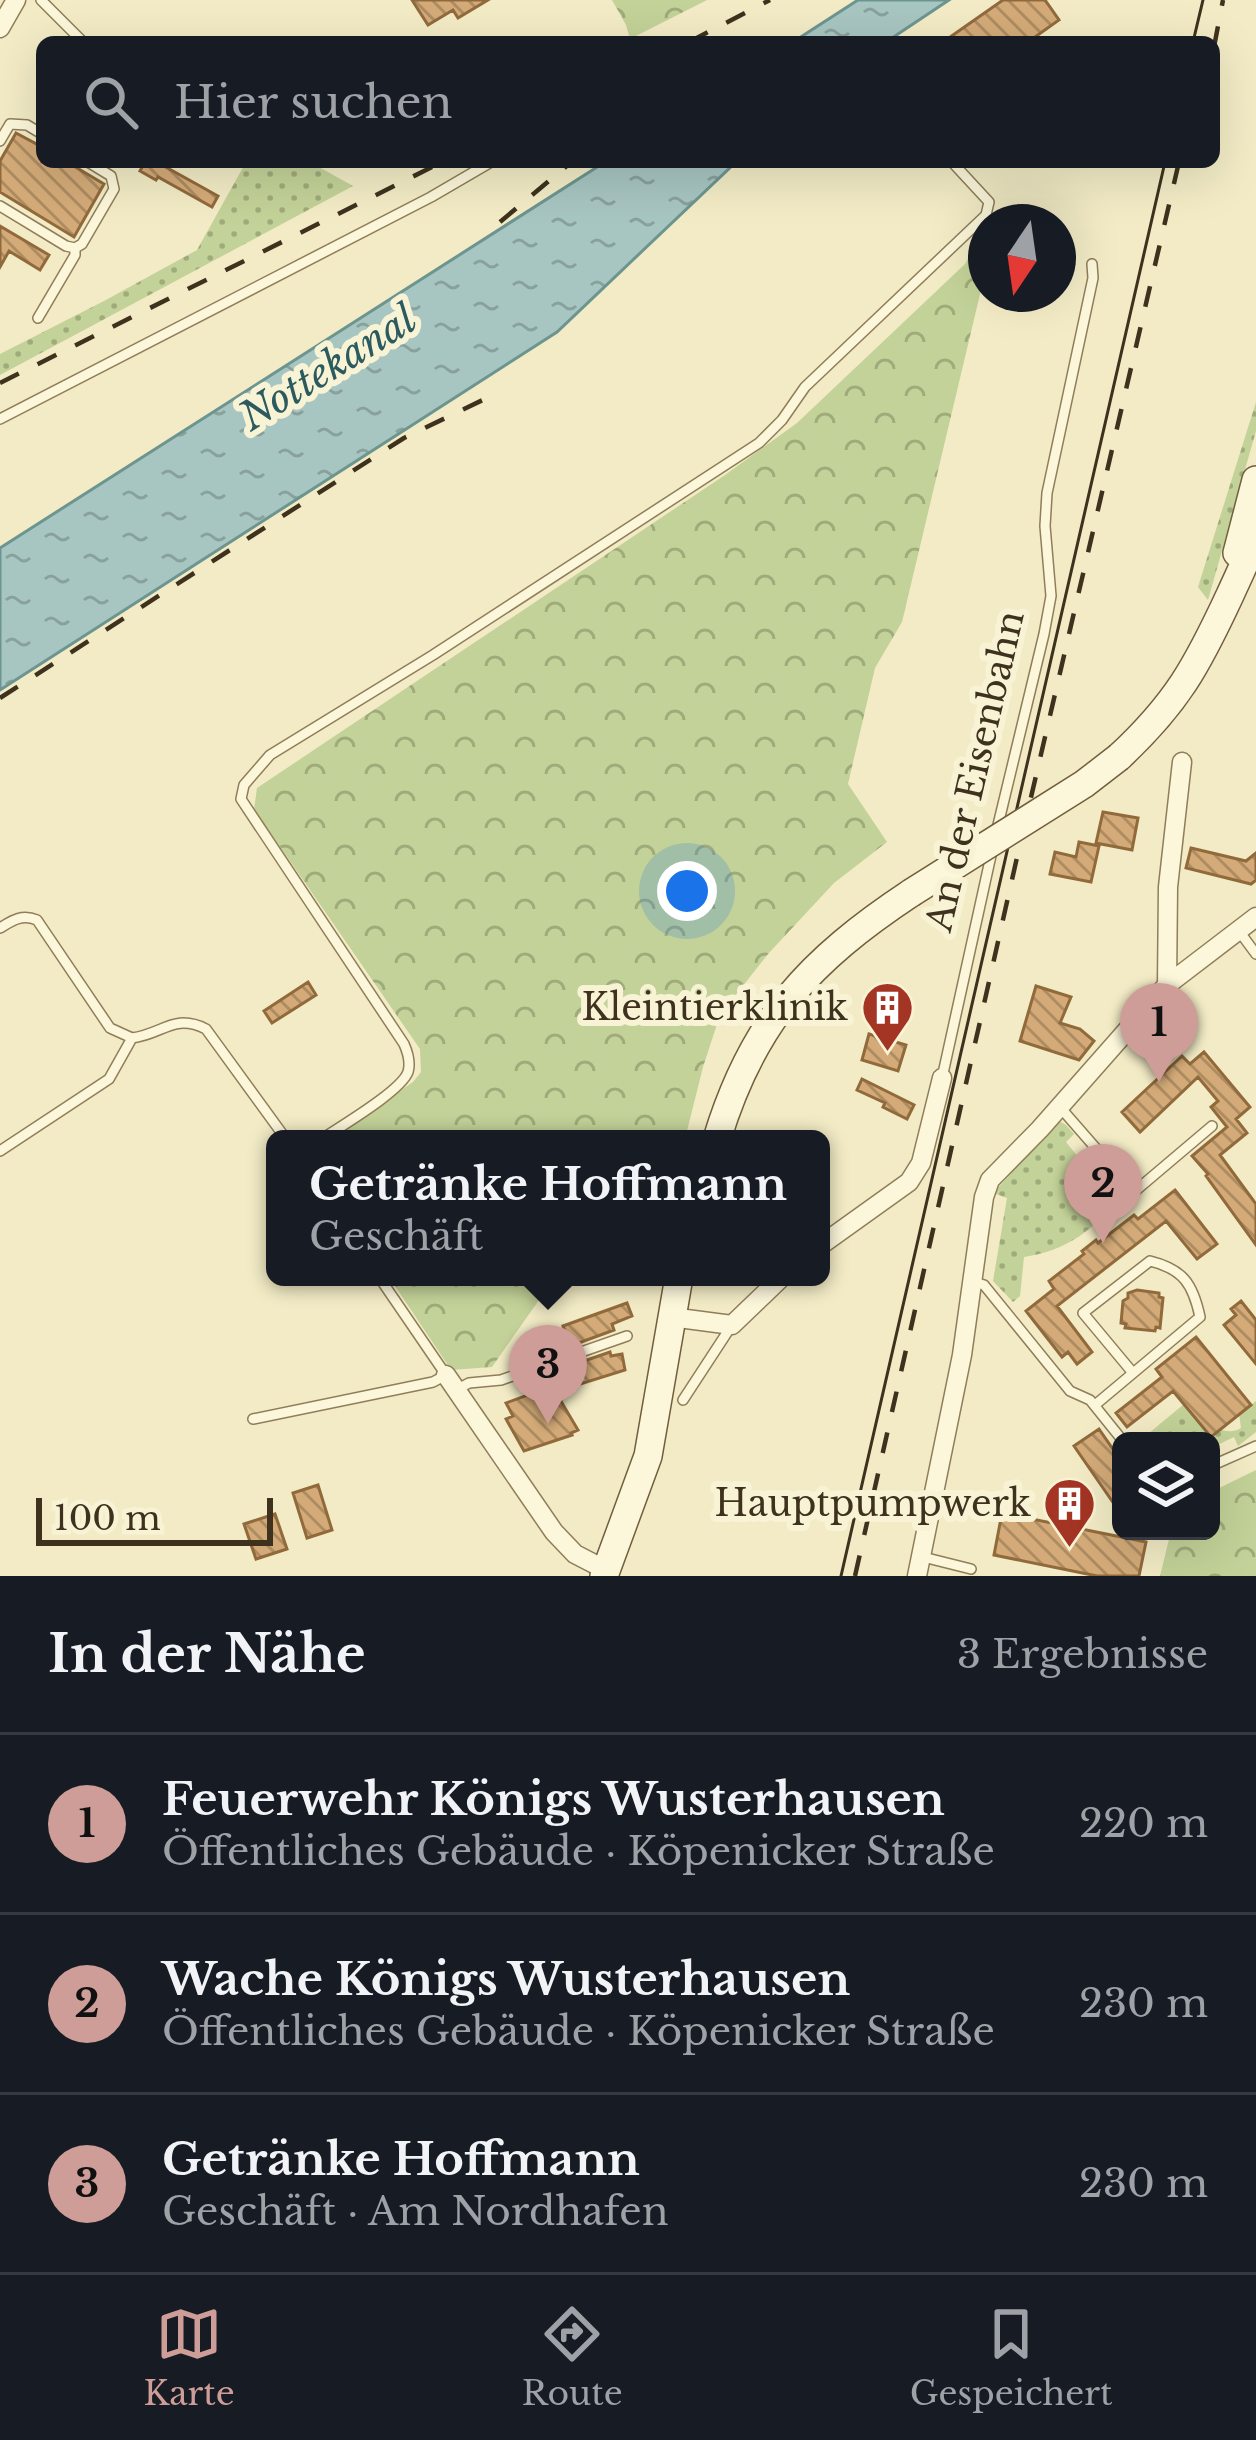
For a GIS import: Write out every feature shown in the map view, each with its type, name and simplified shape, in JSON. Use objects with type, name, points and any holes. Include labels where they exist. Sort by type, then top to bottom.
[{"type":"main road","points":[[1228,598],[1256,480]]},
{"type":"main road","points":[[720,1130],[762,1033],[829,953],[911,893],[1084,784],[1152,725],[1197,665],[1256,534]]},
{"type":"main road","points":[[605,1573],[648,1456],[677,1286]]},
{"type":"street","points":[[0,28],[16,0]]},
{"type":"street","points":[[1167,985],[1169,864],[1182,762]]},
{"type":"street","points":[[920,1567],[990,1180],[1167,985],[1256,917]]},
{"type":"street","name":"An der Eisenbahn","points":[[830,1239],[909,1182],[921,1163],[942,1078]]},
{"type":"street","points":[[671,1318],[732,1325],[773,1286]]},
{"type":"street","points":[[451,1383],[554,1532],[605,1573]]},
{"type":"lane","points":[[41,0],[77,36]]},
{"type":"lane","points":[[0,141],[10,124],[36,130]]},
{"type":"lane","points":[[0,206],[75,248],[82,244],[113,189],[111,176],[98,168]]},
{"type":"lane","points":[[0,419],[481,168]]},
{"type":"lane","points":[[335,1130],[401,1083],[410,1069],[409,1056],[241,799],[244,784],[270,755],[760,443],[805,387],[986,215],[989,202],[958,168]]},
{"type":"lane","points":[[38,318],[75,248]]},
{"type":"lane","name":"An der Eisenbahn","points":[[942,1078],[1048,615],[1047,493],[1093,278],[1091,264]]},
{"type":"lane","points":[[0,928],[28,916],[37,920],[110,1028],[131,1038],[178,1021],[206,1029],[279,1130]]},
{"type":"lane","points":[[1239,931],[1256,954]]},
{"type":"lane","points":[[0,1151],[109,1079],[131,1038]]},
{"type":"lane","points":[[1059,1106],[1134,1192],[1212,1126]]},
{"type":"lane","points":[[1095,1406],[1200,1317],[1195,1294],[1173,1266],[1150,1261],[1083,1313],[1133,1373]]},
{"type":"lane","points":[[974,1282],[984,1285],[1070,1391],[1090,1400],[1117,1432]]},
{"type":"lane","points":[[385,1286],[451,1383]]},
{"type":"lane","points":[[683,1400],[732,1325]]},
{"type":"lane","points":[[253,1419],[434,1382],[501,1380],[627,1336]]},
{"type":"lane","points":[[1220,1462],[1256,1446]]},
{"type":"lane","points":[[920,1567],[971,1569]]},
{"type":"green space","points":[[612,0],[707,0],[636,36],[629,36]]},
{"type":"green space","points":[[243,168],[321,168],[353,186],[0,375],[0,354],[197,250]]},
{"type":"green space","points":[[968,258],[968,312],[976,312],[902,622],[875,668],[848,784],[887,842],[834,883],[720,1015],[687,1130],[343,1130],[413,1082],[421,1072],[420,1049],[254,809],[257,788],[797,423]]},
{"type":"green space","points":[[1256,402],[1256,431],[1208,600],[1198,587]]},
{"type":"green space","points":[[1059,1121],[1074,1134],[1066,1142],[1106,1192],[1115,1185],[1117,1193],[1079,1237],[1024,1257],[1020,1296],[1013,1302],[993,1281],[1007,1198],[996,1194],[997,1189]]},
{"type":"green space","points":[[395,1286],[549,1286],[492,1367],[451,1370]]},
{"type":"green space","points":[[1256,1401],[1256,1432],[1238,1446],[1234,1437],[1220,1444],[1220,1432],[1150,1432],[1184,1404],[1226,1431],[1241,1428],[1239,1414]]},
{"type":"green space","points":[[1256,1470],[1256,1576],[1160,1576],[1169,1540],[1220,1540],[1220,1488]]},
{"type":"water","points":[[858,0],[949,0],[895,36],[802,36]]},
{"type":"water","name":"Nottekanal","points":[[596,168],[730,168],[557,332],[0,690],[0,548]]},
{"type":"building","points":[[412,0],[488,0],[458,18],[453,10],[428,25]]},
{"type":"building","points":[[1003,0],[1045,0],[1059,20],[1036,36],[952,36]]},
{"type":"building","points":[[16,133],[36,144],[36,168],[77,168],[104,184],[74,237],[0,192],[0,161]]},
{"type":"building","points":[[168,168],[218,196],[212,207],[140,171]]},
{"type":"building","points":[[0,226],[49,255],[40,270],[9,251],[0,267]]},
{"type":"building","points":[[1103,812],[1138,818],[1132,850],[1096,843]]},
{"type":"building","points":[[1079,842],[1099,846],[1091,882],[1050,874],[1055,852],[1076,857]]},
{"type":"building","points":[[1191,848],[1246,861],[1256,853],[1256,880],[1251,884],[1186,868]]},
{"type":"building","points":[[308,982],[316,995],[272,1023],[264,1011]]},
{"type":"building","points":[[1036,986],[1071,997],[1060,1023],[1080,1029],[1094,1041],[1079,1060],[1020,1041]]},
{"type":"building","name":"Kleintierklinik","points":[[869,1034],[906,1045],[898,1071],[862,1060]]},
{"type":"building","points":[[1204,1052],[1250,1107],[1236,1119],[1247,1133],[1220,1155],[1256,1204],[1256,1245],[1192,1156],[1227,1127],[1211,1107],[1218,1101],[1198,1077],[1140,1132],[1122,1112],[1182,1056],[1190,1064]]},
{"type":"building","points":[[862,1079],[914,1105],[907,1119],[857,1090]]},
{"type":"building","points":[[1175,1190],[1217,1244],[1197,1259],[1166,1221],[1057,1306],[1092,1352],[1077,1364],[1068,1352],[1062,1357],[1026,1311],[1054,1289],[1049,1281],[1082,1251],[1134,1215],[1138,1219]]},
{"type":"building","points":[[1137,1290],[1159,1293],[1163,1298],[1160,1328],[1155,1331],[1125,1328],[1121,1323],[1123,1301]]},
{"type":"building","points":[[1241,1301],[1256,1320],[1256,1364],[1224,1325],[1236,1315],[1231,1309]]},
{"type":"building","points":[[627,1303],[632,1316],[612,1324],[614,1330],[557,1351],[556,1347],[569,1342],[563,1326]]},
{"type":"building","points":[[1196,1337],[1251,1405],[1217,1432],[1207,1432],[1173,1391],[1127,1427],[1116,1413],[1162,1377],[1156,1369]]},
{"type":"building","points":[[610,1352],[611,1356],[622,1354],[625,1370],[571,1387],[564,1368]]},
{"type":"building","points":[[552,1386],[578,1430],[524,1451],[506,1419],[513,1416],[506,1403]]},
{"type":"building","points":[[1099,1429],[1112,1448],[1112,1501],[1074,1446]]},
{"type":"building","points":[[318,1485],[332,1530],[307,1538],[293,1493]]},
{"type":"building","name":"Hauptpumpwerk","points":[[1002,1513],[1112,1535],[1112,1540],[1146,1542],[1139,1576],[1097,1576],[994,1555]]},
{"type":"building","points":[[275,1514],[287,1549],[256,1559],[244,1524]]},
{"type":"tram line","points":[[1194,36],[1203,0]]},
{"type":"tram line","points":[[841,1576],[1164,168]]},
{"type":"railway","points":[[701,36],[770,0]]},
{"type":"railway","points":[[1216,36],[1223,0]]},
{"type":"railway","points":[[0,383],[430,168]]},
{"type":"railway","points":[[500,222],[564,168]]},
{"type":"railway","points":[[855,1576],[1178,168]]},
{"type":"railway","points":[[0,698],[404,438],[491,396]]},
{"type":"place","name":"Kleintierklinik","points":[[887,1053]]},
{"type":"place","name":"Feuerwehr Königs Wusterhausen","points":[[1159,1082]]},
{"type":"place","name":"Wache Königs Wusterhausen","points":[[1103,1243]]},
{"type":"place","name":"Getränke Hoffmann","points":[[548,1424]]},
{"type":"place","name":"Hauptpumpwerk","points":[[1070,1549]]}]
